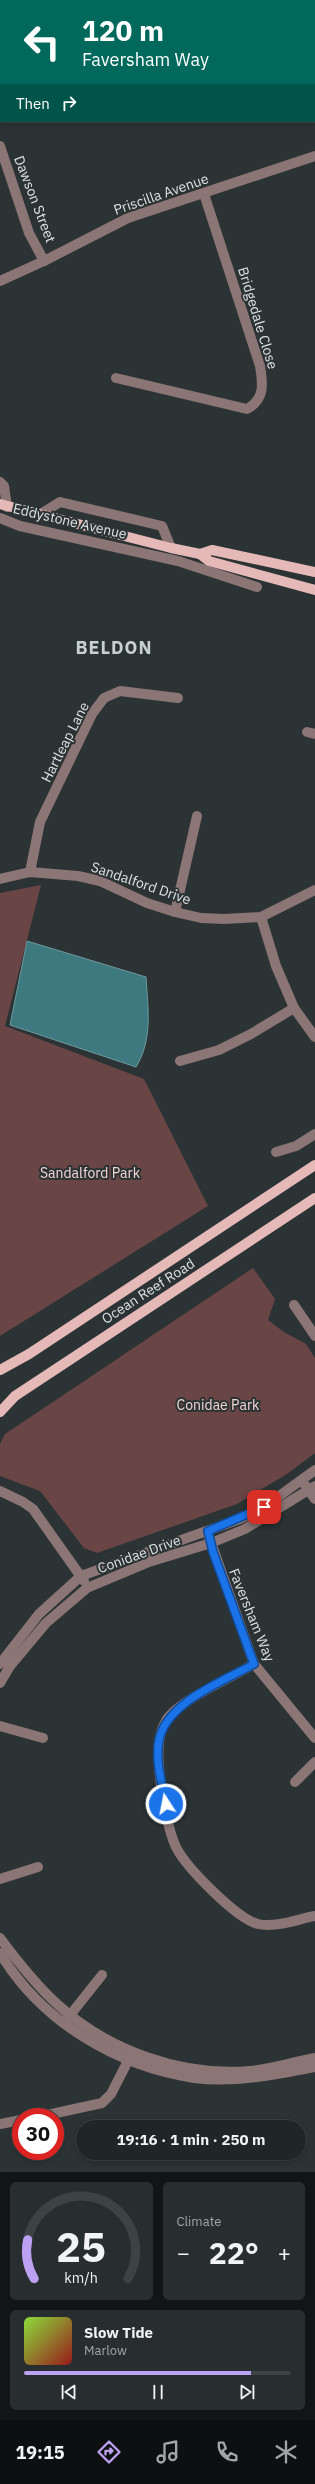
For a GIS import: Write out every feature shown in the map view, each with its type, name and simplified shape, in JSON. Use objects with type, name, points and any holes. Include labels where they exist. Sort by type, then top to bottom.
[{"type":"main road","name":"Eddystone Avenue","points":[[4,505],[39,515],[200,554],[209,561],[315,590]]},
{"type":"main road","name":"Eddystone Avenue","points":[[200,554],[212,550],[315,572]]},
{"type":"main road","name":"Ocean Reef Road","points":[[0,1370],[30,1354],[315,1166]]},
{"type":"main road","name":"Ocean Reef Road","points":[[0,1412],[15,1396],[315,1198]]},
{"type":"street","name":"Dawson Street","points":[[0,146],[29,232],[44,261]]},
{"type":"street","name":"Priscilla Avenue","points":[[0,281],[44,261],[128,218],[315,156]]},
{"type":"street","name":"Bridgedale Close","points":[[116,378],[247,409],[254,405],[262,395],[263,385],[260,366],[204,194]]},
{"type":"street","name":"Eddystone Avenue","points":[[0,482],[4,486],[4,505]]},
{"type":"street","name":"Eddystone Avenue","points":[[39,515],[60,502],[162,526],[171,548]]},
{"type":"street","name":"Eddystone Avenue","points":[[0,518],[20,526],[178,561],[258,587]]},
{"type":"street","name":"Eddystone Avenue","points":[[133,551],[135,539]]},
{"type":"street","name":"Hartleap Lane","points":[[30,872],[40,822],[92,714],[104,698],[120,690],[178,698]]},
{"type":"street","points":[[175,912],[197,816]]},
{"type":"street","name":"Sandalford Drive","points":[[0,879],[30,872],[57,874],[100,881],[146,903],[201,918],[261,917],[315,890]]},
{"type":"street","points":[[261,917],[276,966],[294,1008],[315,1037]]},
{"type":"street","points":[[180,1061],[219,1050],[251,1034],[294,1008]]},
{"type":"street","points":[[276,1152],[296,1146],[315,1134]]},
{"type":"street","points":[[294,1305],[315,1336]]},
{"type":"street","name":"Conidae Drive","points":[[0,1664],[39,1614],[81,1576],[208,1531],[264,1507],[315,1470]]},
{"type":"street","points":[[301,1480],[312,1488],[315,1499]]},
{"type":"street","name":"Conidae Drive","points":[[0,1683],[10,1666],[46,1623],[87,1588],[149,1562],[211,1543],[245,1529],[312,1488]]},
{"type":"street","points":[[0,1491],[23,1502],[33,1509],[81,1576],[87,1588]]},
{"type":"street","name":"Faversham Way","points":[[208,1531],[254,1664],[315,1738]]},
{"type":"street","points":[[254,1664],[178,1708],[162,1729],[159,1742],[159,1766],[170,1829],[177,1848],[185,1861],[246,1920],[259,1924],[273,1925],[315,1916]]},
{"type":"street","points":[[0,1726],[43,1738]]},
{"type":"street","points":[[295,1782],[315,1762]]},
{"type":"street","points":[[0,1879],[38,1867]]},
{"type":"street","points":[[0,1938],[41,1988],[71,2015],[130,2056],[215,2071],[250,2071],[315,2058]]},
{"type":"street","points":[[0,1954],[26,1988],[63,2024],[130,2056],[194,2078],[263,2078],[315,2067]]},
{"type":"street","points":[[63,2024],[102,1975]]},
{"type":"street","points":[[64,2111],[102,2103],[111,2094],[130,2056]]},
{"type":"street","points":[[0,2124],[12,2122]]},
{"type":"green space","name":"Sandalford Park","points":[[41,885],[5,1026],[144,1079],[208,1206],[0,1336],[0,893]]},
{"type":"green space","name":"Conidae Park","points":[[253,1268],[275,1299],[268,1320],[284,1332],[306,1344],[315,1358],[315,1453],[287,1474],[237,1504],[97,1553],[84,1548],[40,1491],[0,1476],[0,1444],[5,1434]]},
{"type":"water","points":[[27,941],[146,977],[148,1012],[147,1035],[145,1046],[136,1067],[10,1025]]},
{"type":"district","name":"BELDON","points":[[114,648]]},
{"type":"route","points":[[166,1804],[159,1766],[159,1742],[162,1729],[168,1719],[178,1708],[254,1664],[213,1552],[208,1531],[240,1519],[264,1507]]}]
